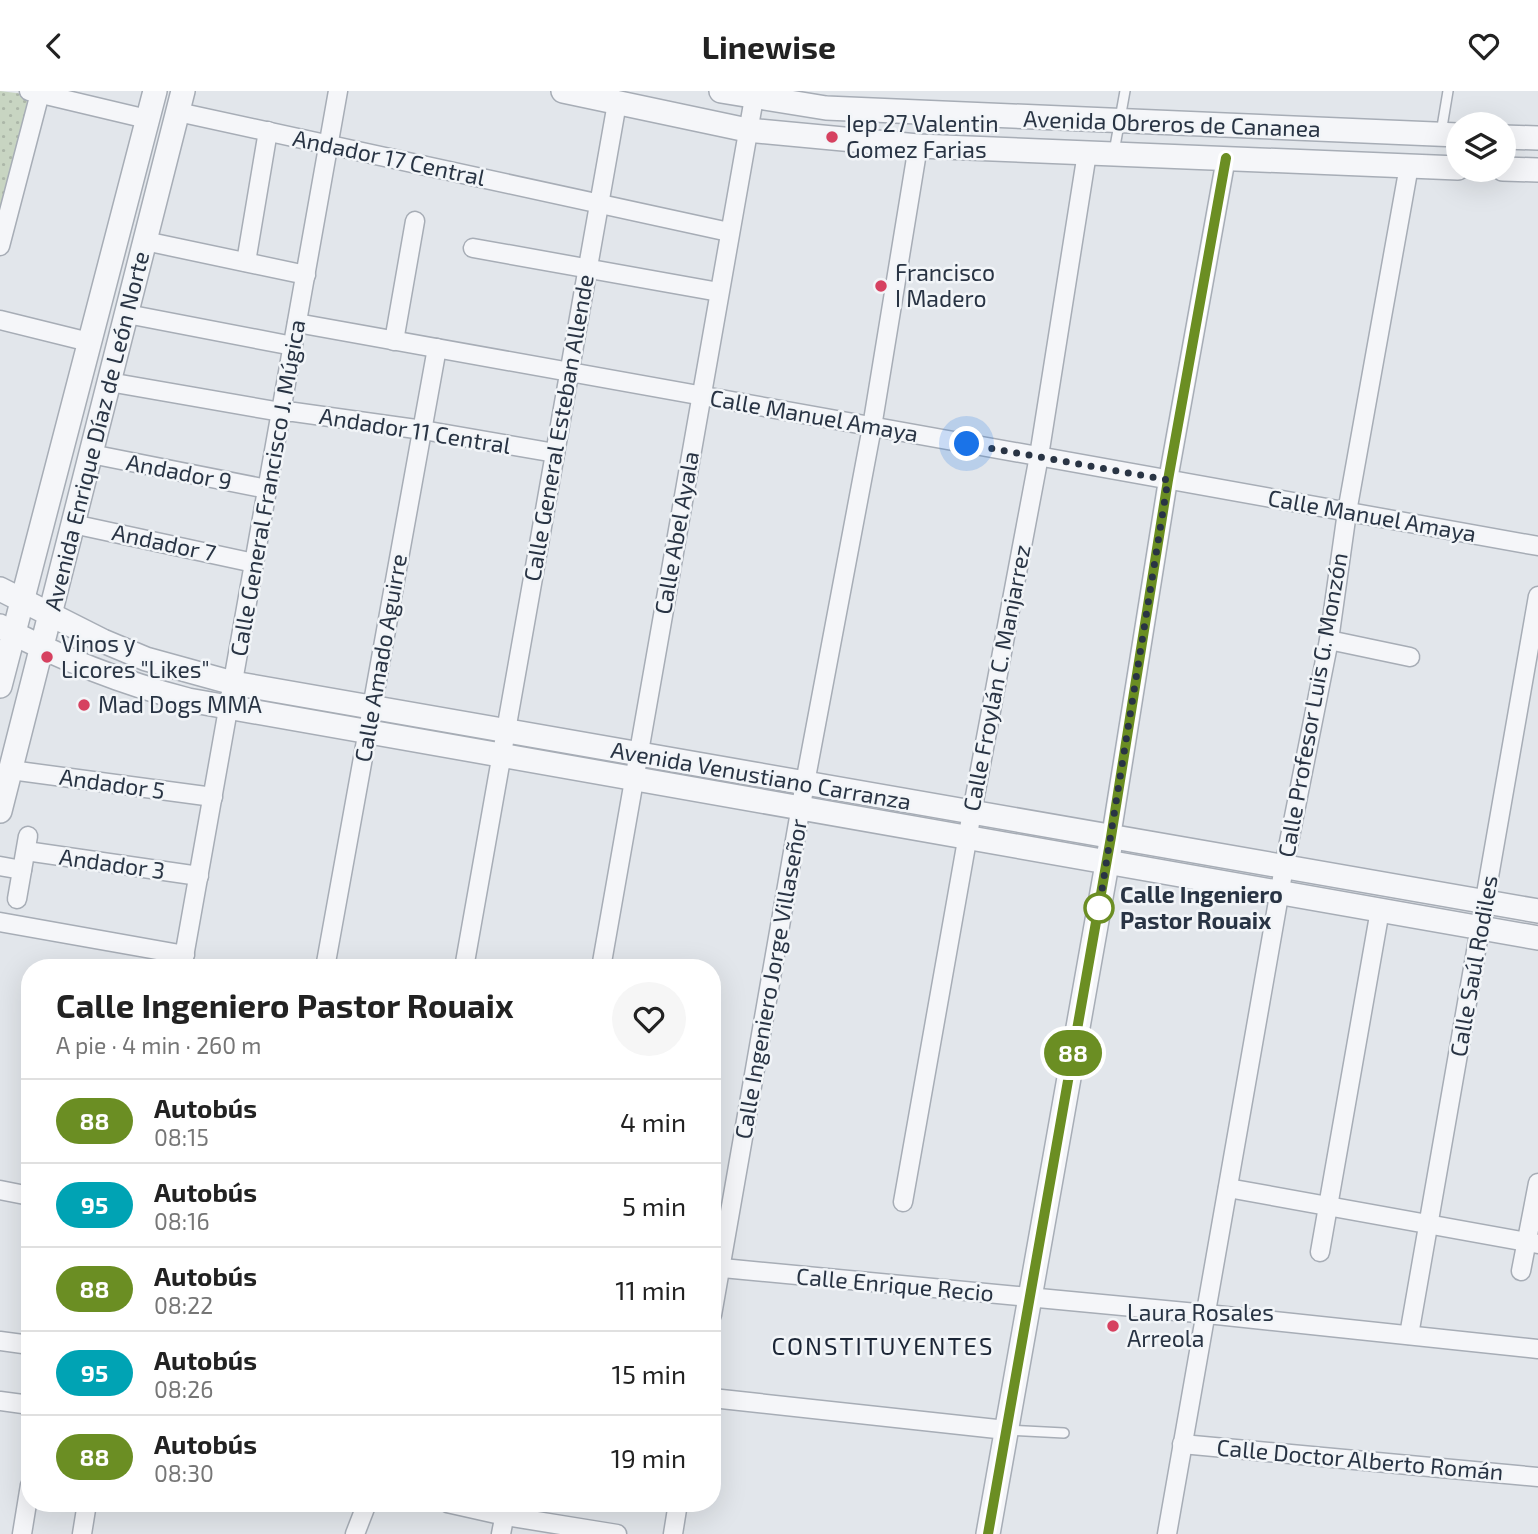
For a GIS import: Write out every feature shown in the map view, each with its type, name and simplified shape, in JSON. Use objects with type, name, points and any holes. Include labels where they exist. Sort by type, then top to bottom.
[{"type":"street","name":"Avenida Enrique Díaz de León Norte","points":[[0,686],[7,629],[22,601],[155,91]]},
{"type":"street","name":"Calle General Francisco J. Múgica","points":[[183,959],[338,91]]},
{"type":"street","name":"Avenida Obreros de Cananea","points":[[563,91],[747,131],[918,146],[1446,167]]},
{"type":"street","name":"Avenida Obreros de Cananea","points":[[721,91],[826,108],[1446,135]]},
{"type":"street","points":[[0,246],[35,92],[147,119]]},
{"type":"street","name":"Calle Abel Ayala","points":[[603,959],[754,98]]},
{"type":"street","name":"Avenida Enrique Díaz de León Norte","points":[[0,811],[181,101]]},
{"type":"street","name":"Andador 17 Central","points":[[181,101],[268,131],[729,232]]},
{"type":"street","name":"Calle General Esteban Allende","points":[[466,959],[617,103]]},
{"type":"street","points":[[246,263],[268,131]]},
{"type":"street","points":[[1516,137],[1538,138]]},
{"type":"street","name":"Calle Ingeniero Jorge Villaseñor","points":[[721,1246],[872,426],[918,146]]},
{"type":"street","name":"Calle Froylán C. Manjarrez","points":[[903,1202],[967,837],[1039,456],[1087,153]]},
{"type":"street","points":[[988,1534],[1107,862],[1168,480],[1226,158]]},
{"type":"street","name":"Calle Profesor Luis G. Monzón","points":[[1167,1534],[1284,867],[1329,640],[1347,512],[1409,166]]},
{"type":"street","points":[[1516,169],[1538,170]]},
{"type":"street","points":[[394,341],[415,221]]},
{"type":"street","points":[[145,241],[306,275]]},
{"type":"street","points":[[472,248],[719,292]]},
{"type":"street","points":[[127,314],[293,346]]},
{"type":"street","points":[[0,320],[89,342]]},
{"type":"street","name":"Calle Manuel Amaya","points":[[297,323],[1538,546]]},
{"type":"street","name":"Calle Amado Aguirre","points":[[327,959],[438,348]]},
{"type":"street","name":"Andador 11 Central","points":[[109,382],[281,412],[423,430],[555,453]]},
{"type":"street","name":"Andador 9","points":[[91,454],[267,489]]},
{"type":"street","name":"Andador 7","points":[[73,524],[254,563]]},
{"type":"street","name":"Avenida Venustiano Carranza","points":[[0,589],[103,641],[146,659],[233,683],[372,708],[634,777],[1538,939]]},
{"type":"street","name":"Calle Saúl Rodiles","points":[[1409,1335],[1538,596]]},
{"type":"street","name":"Avenida Venustiano Carranza","points":[[7,629],[42,647],[153,691],[229,707],[368,730],[638,754],[1538,911]]},
{"type":"street","points":[[1329,640],[1410,657]]},
{"type":"street","name":"Andador 5","points":[[10,770],[212,797]]},
{"type":"street","name":"Andador 3","points":[[17,899],[27,844],[199,876]]},
{"type":"street","points":[[0,866],[22,870]]},
{"type":"street","points":[[1320,1252],[1380,910]]},
{"type":"street","points":[[0,922],[174,959]]},
{"type":"street","points":[[1521,1271],[1532,1243],[1538,1183]]},
{"type":"street","points":[[1228,1188],[1532,1243]]},
{"type":"street","points":[[0,1190],[21,1194]]},
{"type":"street","name":"Calle Enrique Recio","points":[[721,1268],[1207,1314],[1538,1349]]},
{"type":"street","points":[[0,1341],[21,1344]]},
{"type":"street","points":[[721,1399],[1006,1430]]},
{"type":"street","points":[[0,1401],[21,1404]]},
{"type":"street","name":"Calle Doctor Alberto Román","points":[[1182,1444],[1538,1477]]},
{"type":"street","points":[[22,1534],[26,1512]]},
{"type":"street","points":[[82,1534],[86,1512]]},
{"type":"street","points":[[355,1534],[364,1512]]},
{"type":"street","points":[[481,1512],[504,1518],[617,1534]]},
{"type":"street","points":[[673,1534],[677,1512]]},
{"type":"lane","points":[[1114,154],[1125,91]]},
{"type":"lane","points":[[1448,91],[1448,112]]},
{"type":"lane","points":[[1006,1430],[1064,1433]]},
{"type":"green space","points":[[0,91],[32,95],[0,208]]},
{"type":"bus line","name":"88","points":[[988,1534],[1111,837],[1168,480],[1226,158]]},
{"type":"place","name":"Iep 27 Valentin Gomez Farias","points":[[832,137]]},
{"type":"place","name":"Francisco I Madero","points":[[881,286]]},
{"type":"place","name":"Vinos y Licores \"Likes\"","points":[[47,657]]},
{"type":"place","name":"Mad Dogs MMA","points":[[84,705]]},
{"type":"place","name":"Calle Ingeniero Pastor Rouaix","points":[[1099,908]]},
{"type":"place","name":"Laura Rosales Arreola","points":[[1113,1326]]},
{"type":"district","name":"CONSTITUYENTES","points":[[883,1347]]},
{"type":"route","points":[[967,444],[1168,480],[1099,908]]}]
